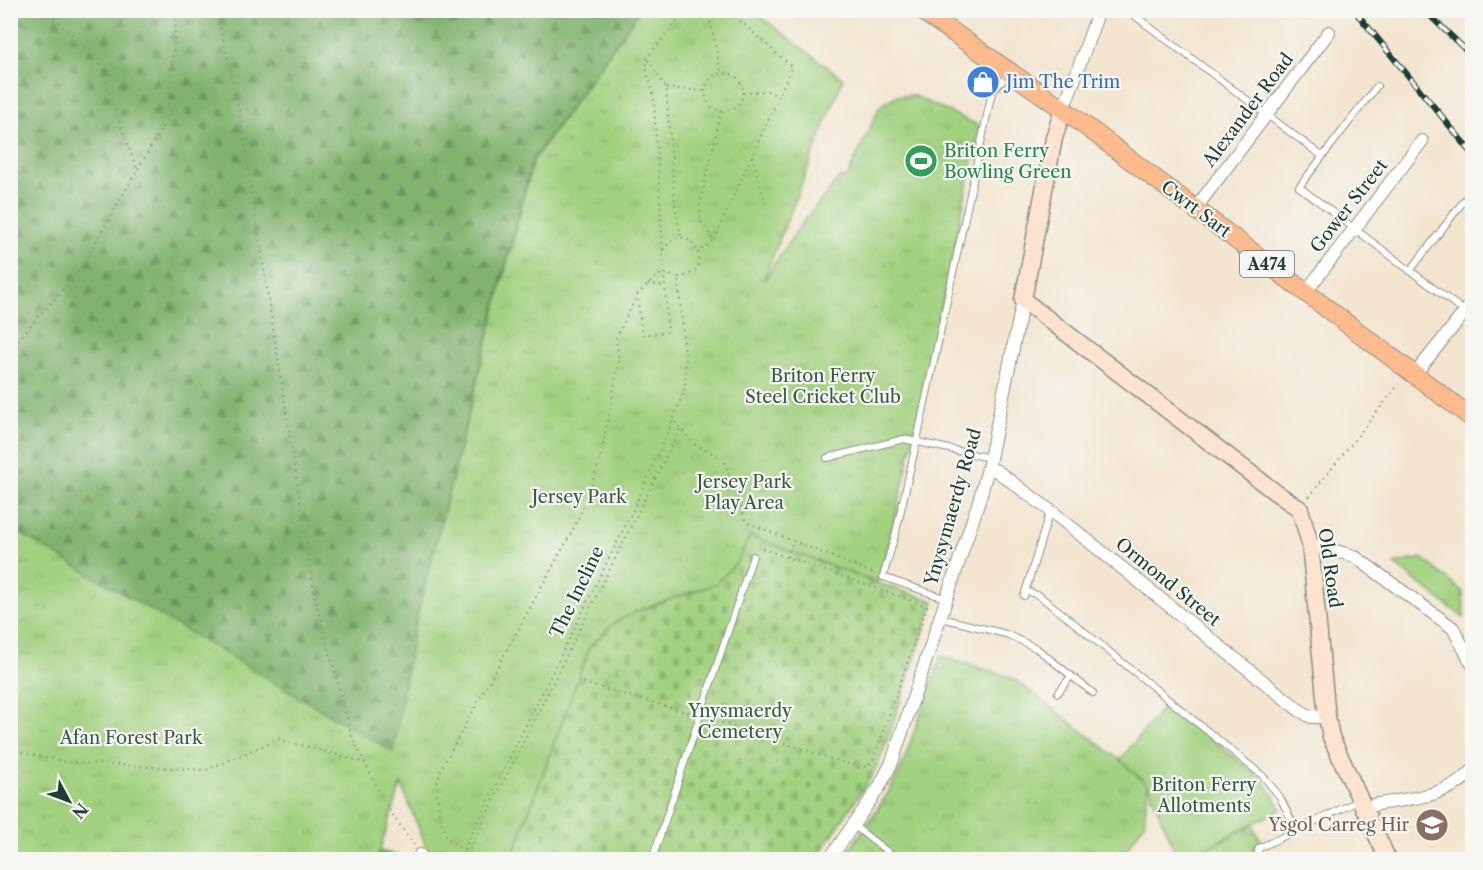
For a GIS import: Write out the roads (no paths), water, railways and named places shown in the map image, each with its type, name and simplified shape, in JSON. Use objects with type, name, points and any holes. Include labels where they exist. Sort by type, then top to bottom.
[{"type":"main road","name":"A474","points":[[921,10],[948,31],[1063,108]]},
{"type":"main road","name":"Cwrt Sart","points":[[1063,108],[1473,418]]},
{"type":"street","points":[[1063,108],[1074,83],[1098,10]]},
{"type":"street","name":"Alexander Road","points":[[1196,209],[1329,32]]},
{"type":"street","name":"Ynysymaerdy Road","points":[[829,860],[880,786],[892,762],[947,599],[989,463],[1054,138],[1063,108]]},
{"type":"street","name":"Gower Street","points":[[1305,293],[1422,141]]},
{"type":"street","name":"Old Road","points":[[1023,300],[1265,485],[1300,509],[1310,544],[1327,717],[1331,737],[1388,860]]},
{"type":"street","points":[[1413,372],[1470,310]]},
{"type":"street","name":"Ormond Street","points":[[989,463],[1299,710],[1311,717],[1327,717]]},
{"type":"street","points":[[1310,544],[1354,556],[1453,628],[1473,664]]},
{"type":"street","points":[[1363,804],[1373,805],[1437,792],[1465,779],[1473,771]]},
{"type":"lane","points":[[1127,10],[1322,156]]},
{"type":"lane","points":[[947,599],[883,577],[917,440],[992,92],[1011,72]]},
{"type":"lane","points":[[1377,86],[1299,187],[1410,271],[1470,310]]},
{"type":"lane","points":[[1410,271],[1466,198]]},
{"type":"lane","name":"Ormond Street","points":[[827,458],[904,439],[917,440],[989,463]]},
{"type":"lane","points":[[1051,511],[1025,593],[1038,595],[1263,776],[1280,797],[1296,830]]},
{"type":"lane","points":[[652,860],[753,556]]},
{"type":"lane","points":[[941,618],[1006,634],[1036,648],[1093,693]]},
{"type":"lane","points":[[1058,693],[1071,676]]},
{"type":"lane","points":[[1262,860],[1259,848],[1296,830],[1363,804]]},
{"type":"lane","points":[[852,825],[898,860]]},
{"type":"railway","points":[[1354,10],[1472,153]]},
{"type":"railway","points":[[1424,10],[1472,56]]},
{"type":"place","name":"Jim The Trim","points":[[983,82]]},
{"type":"place","name":"Briton Ferry Bowling Green","points":[[921,161]]},
{"type":"place","name":"Ysgol Carreg Hir","points":[[1432,825]]},
{"type":"park label","name":"Briton Ferry Steel Cricket Club","points":[[823,386]]},
{"type":"park label","name":"Jersey Park Play Area","points":[[744,492]]},
{"type":"park label","name":"Jersey Park","points":[[579,497]]},
{"type":"park label","name":"Ynysmaerdy Cemetery","points":[[740,721]]},
{"type":"park label","name":"Afan Forest Park","points":[[131,738]]},
{"type":"park label","name":"Briton Ferry Allotments","points":[[1204,795]]}]
